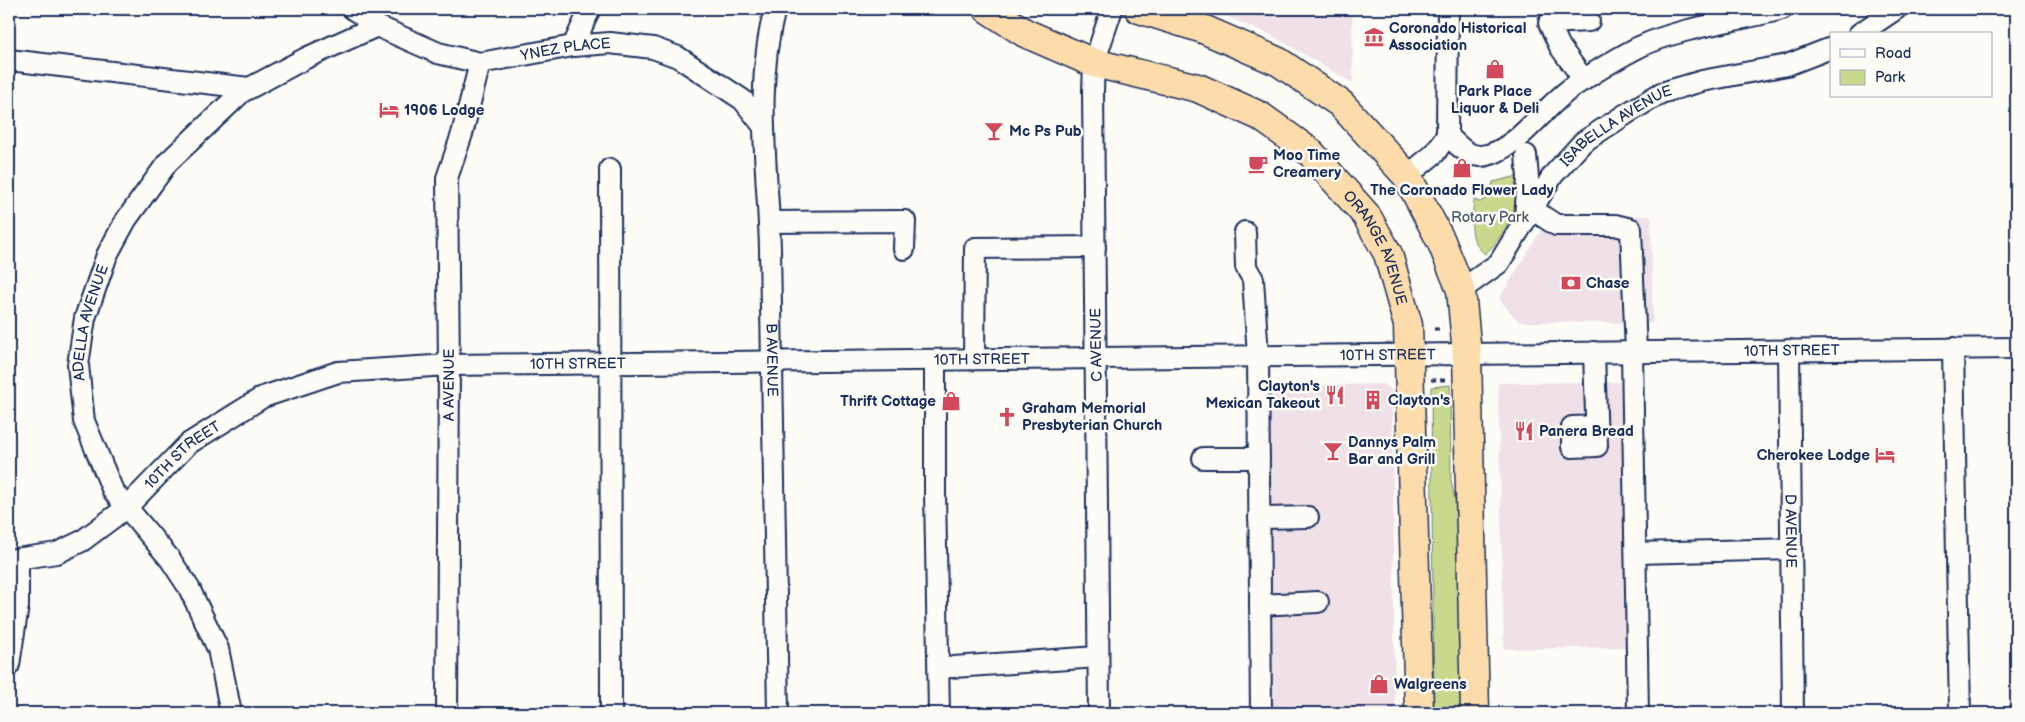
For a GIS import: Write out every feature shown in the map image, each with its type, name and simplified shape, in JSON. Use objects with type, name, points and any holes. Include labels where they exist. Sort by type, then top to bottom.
[{"type":"highway","name":"ORANGE AVENUE","points":[[988,9],[1025,33],[1094,63],[1198,88],[1260,116],[1310,152],[1366,215],[1388,254],[1408,325],[1419,713]]},
{"type":"highway","points":[[1139,9],[1203,29],[1279,62],[1341,104],[1407,176],[1441,241],[1461,290],[1467,354],[1475,713]]},
{"type":"street","name":"YNEZ PLACE","points":[[353,9],[377,26],[438,53],[480,63],[573,46],[610,42],[653,48],[678,57],[743,100],[764,127]]},
{"type":"street","points":[[573,46],[590,9]]},
{"type":"street","name":"B AVENUE","points":[[775,9],[767,40],[764,127],[769,222],[778,713]]},
{"type":"street","name":"C AVENUE","points":[[1099,713],[1094,63],[1112,9]]},
{"type":"street","points":[[1407,176],[1435,153],[1447,135],[1448,9]]},
{"type":"street","points":[[1447,135],[1466,153],[1476,156],[1495,152],[1520,134],[1571,88],[1640,47],[1710,24],[1782,9]]},
{"type":"street","points":[[1862,32],[1896,9]]},
{"type":"street","points":[[1584,80],[1560,47],[1549,23],[1589,21]]},
{"type":"street","name":"ADELLA AVENUE","points":[[230,713],[218,649],[189,588],[170,559],[113,491],[84,421],[78,365],[85,318],[107,255],[126,220],[168,162],[249,88],[306,58],[377,26]]},
{"type":"street","name":"ISABELLA AVENUE","points":[[1461,290],[1498,263],[1553,175],[1584,142],[1660,93],[1702,81],[1787,65],[1830,48]]},
{"type":"street","points":[[9,60],[249,88]]},
{"type":"street","name":"A AVENUE","points":[[447,713],[449,365],[447,178],[462,134],[480,63]]},
{"type":"street","points":[[1520,134],[1526,155],[1529,214],[1556,225],[1615,225],[1631,229],[1638,713]]},
{"type":"street","points":[[1526,155],[1553,175]]},
{"type":"street","points":[[610,169],[611,713]]},
{"type":"street","points":[[769,222],[905,221],[904,249]]},
{"type":"street","points":[[1246,232],[1246,267],[1253,279],[1258,356],[1261,713]]},
{"type":"street","points":[[974,360],[975,248],[1094,247]]},
{"type":"street","points":[[1953,348],[1960,713]]},
{"type":"street","name":"10TH STREET","points":[[13,559],[57,553],[82,541],[126,508],[188,444],[263,397],[338,372],[449,365],[2016,348]]},
{"type":"street","name":"D AVENUE","points":[[1789,350],[1793,713]]},
{"type":"street","points":[[1594,352],[1597,426]]},
{"type":"street","points":[[936,360],[935,492],[939,668],[938,713]]},
{"type":"street","points":[[1203,458],[1259,458]]},
{"type":"street","points":[[1259,518],[1308,518]]},
{"type":"street","points":[[1636,552],[1791,549]]},
{"type":"street","points":[[9,665],[18,606],[13,559]]},
{"type":"street","points":[[1260,605],[1318,602]]},
{"type":"street","points":[[939,668],[1098,657]]},
{"type":"path","points":[[1430,380],[1452,380]]},
{"type":"shaded area","points":[[1208,9],[1352,9],[1353,83],[1271,35]]},
{"type":"shaded area","points":[[1551,214],[1651,216],[1653,323],[1519,322],[1499,299]]},
{"type":"shaded area","points":[[1626,382],[1632,647],[1504,649],[1498,383]]},
{"type":"shaded area","points":[[1384,384],[1392,391],[1395,713],[1265,713],[1261,387]]},
{"type":"green space","name":"Rotary Park","points":[[1518,176],[1519,186],[1515,207],[1499,238],[1485,254],[1475,242],[1473,236],[1474,200],[1480,202],[1489,197],[1493,182]]},
{"type":"green space","points":[[1450,385],[1451,481],[1461,527],[1463,713],[1434,713],[1431,387]]},
{"type":"place","name":"Coronado Historical Association","points":[[1374,37]]},
{"type":"place","name":"Park Place Liquor & Deli","points":[[1495,69]]},
{"type":"place","name":"1906 Lodge","points":[[389,110]]},
{"type":"place","name":"Mc Ps Pub","points":[[994,131]]},
{"type":"place","name":"Moo Time Creamery","points":[[1258,164]]},
{"type":"place","name":"The Coronado Flower Lady","points":[[1462,168]]},
{"type":"place","name":"Chase","points":[[1571,283]]},
{"type":"place","name":"Clayton's Mexican Takeout","points":[[1335,395]]},
{"type":"place","name":"Clayton's","points":[[1373,400]]},
{"type":"place","name":"Thrift Cottage","points":[[951,401]]},
{"type":"place","name":"Graham Memorial Presbyterian Church","points":[[1007,417]]},
{"type":"place","name":"Panera Bread","points":[[1524,431]]},
{"type":"place","name":"Dannys Palm Bar and Grill","points":[[1333,451]]},
{"type":"place","name":"Cherokee Lodge","points":[[1885,455]]},
{"type":"place","name":"Walgreens","points":[[1379,684]]}]
